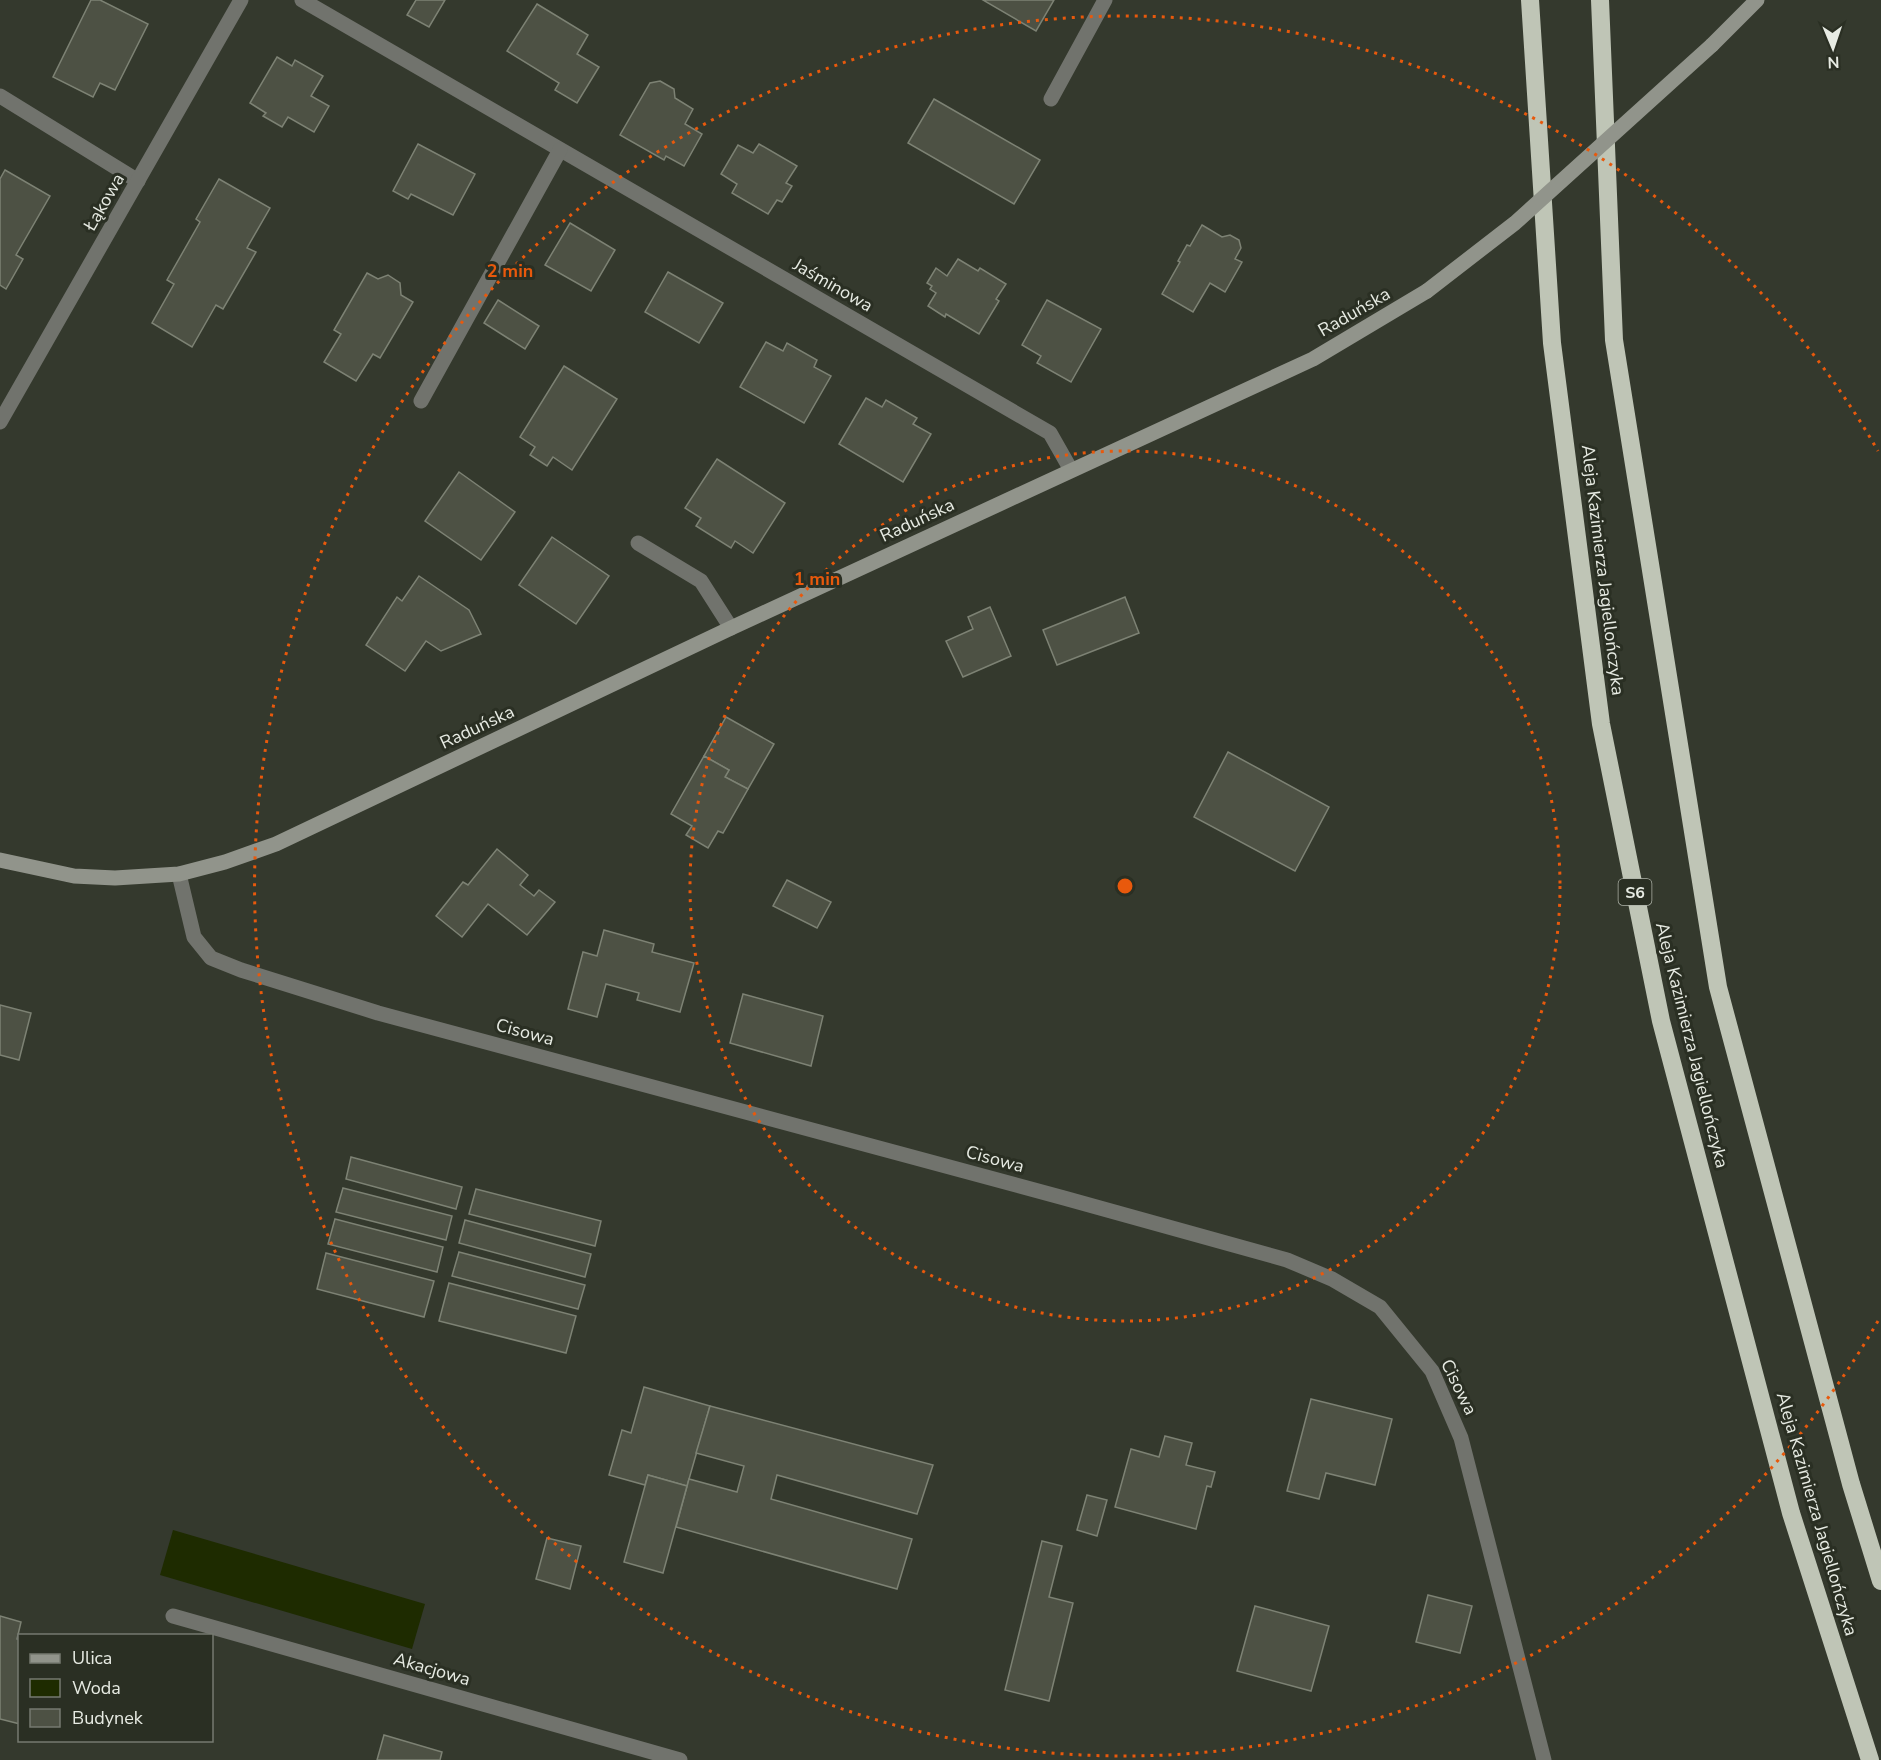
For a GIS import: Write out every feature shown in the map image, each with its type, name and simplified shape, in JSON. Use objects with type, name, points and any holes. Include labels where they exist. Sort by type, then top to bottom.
[{"type":"highway","name":"Aleja Kazimierza Jagiellończyka","points":[[1530,0],[1552,343],[1601,724],[1661,1021],[1791,1513],[1870,1760]]},
{"type":"highway","points":[[1600,0],[1614,340],[1718,987],[1851,1484],[1881,1581]]},
{"type":"street","name":"Łąkowa","points":[[0,422],[241,0]]},
{"type":"street","name":"Jaśminowa","points":[[302,0],[1050,433],[1071,470]]},
{"type":"street","points":[[1051,99],[1105,0]]},
{"type":"street","name":"Raduńska","points":[[0,860],[74,876],[115,878],[179,874],[225,862],[276,844],[731,628],[1313,359],[1427,291],[1515,223],[1712,45],[1757,0]]},
{"type":"street","points":[[0,96],[138,181]]},
{"type":"street","points":[[421,401],[560,150]]},
{"type":"street","points":[[638,543],[701,581],[731,628]]},
{"type":"street","name":"Cisowa","points":[[179,874],[194,937],[211,958],[241,970],[378,1013],[1287,1260],[1332,1279],[1380,1307],[1432,1371],[1461,1438],[1544,1760]]},
{"type":"street","name":"Akacjowa","points":[[173,1616],[680,1760]]},
{"type":"water","points":[[173,1530],[425,1604],[412,1649],[160,1575]]},
{"type":"building","points":[[91,0],[100,0],[148,24],[115,90],[100,83],[93,97],[53,77]]},
{"type":"building","points":[[416,0],[445,0],[429,27],[407,15]]},
{"type":"building","points":[[983,0],[1054,0],[1036,31]]},
{"type":"building","points":[[537,4],[588,35],[577,54],[599,67],[577,103],[555,90],[559,83],[507,51]]},
{"type":"building","points":[[277,57],[292,66],[295,60],[323,76],[311,96],[329,106],[314,132],[288,117],[282,127],[263,116],[266,113],[250,103]]},
{"type":"building","points":[[660,81],[674,89],[675,98],[693,109],[685,124],[702,134],[684,166],[666,156],[664,160],[620,135],[650,83]]},
{"type":"building","points":[[934,99],[1040,160],[1014,204],[908,143]]},
{"type":"building","points":[[418,144],[475,174],[453,215],[411,194],[408,199],[393,191]]},
{"type":"building","points":[[759,144],[797,166],[786,183],[792,186],[782,202],[777,200],[768,214],[732,193],[737,184],[721,174],[738,145],[753,153]]},
{"type":"building","points":[[5,170],[50,196],[16,255],[23,259],[6,289],[0,285],[0,179]]},
{"type":"building","points":[[219,179],[270,208],[247,248],[256,252],[223,309],[216,305],[192,347],[152,323],[174,284],[167,280],[200,222],[196,219]]},
{"type":"building","points":[[570,223],[615,250],[591,291],[545,265]]},
{"type":"building","points":[[1202,225],[1222,237],[1230,235],[1239,240],[1241,248],[1235,259],[1242,262],[1225,292],[1210,283],[1193,312],[1162,294],[1187,245],[1190,246]]},
{"type":"building","points":[[958,259],[978,271],[980,268],[1006,284],[996,299],[999,301],[979,334],[928,306],[936,293],[927,283],[936,268],[947,276]]},
{"type":"building","points":[[668,272],[723,303],[699,343],[645,312]]},
{"type":"building","points":[[367,273],[378,279],[388,275],[400,283],[401,295],[413,302],[380,358],[373,354],[356,381],[324,362],[341,334],[334,330]]},
{"type":"building","points":[[498,300],[539,326],[525,349],[484,323]]},
{"type":"building","points":[[1047,300],[1101,329],[1071,382],[1037,363],[1041,356],[1022,345]]},
{"type":"building","points":[[766,342],[783,351],[787,343],[817,360],[814,367],[831,376],[804,423],[740,387]]},
{"type":"building","points":[[564,366],[617,399],[572,470],[553,457],[547,466],[530,455],[535,447],[520,437]]},
{"type":"building","points":[[866,398],[882,407],[886,400],[917,418],[913,424],[931,434],[903,482],[839,444]]},
{"type":"building","points":[[717,459],[785,503],[753,553],[735,541],[731,548],[696,526],[701,518],[685,508]]},
{"type":"building","points":[[459,472],[515,512],[481,560],[425,521]]},
{"type":"building","points":[[552,537],[609,576],[576,624],[519,585]]},
{"type":"building","points":[[419,576],[469,610],[481,634],[441,651],[426,641],[405,671],[366,645],[397,597],[402,601]]},
{"type":"building","points":[[1125,597],[1139,633],[1057,665],[1043,630]]},
{"type":"building","points":[[990,607],[1011,656],[963,677],[946,641],[973,629],[968,617]]},
{"type":"building","points":[[726,717],[774,744],[748,789],[725,777],[729,770],[704,756]]},
{"type":"building","points":[[1228,752],[1329,807],[1295,871],[1194,817]]},
{"type":"building","points":[[704,756],[729,770],[725,777],[748,789],[723,833],[718,831],[708,848],[686,835],[692,826],[671,814]]},
{"type":"building","points":[[497,849],[528,875],[520,885],[534,896],[539,890],[555,902],[527,935],[488,904],[462,937],[436,916],[463,882],[468,885]]},
{"type":"building","points":[[787,880],[831,902],[817,928],[773,906]]},
{"type":"building","points":[[604,930],[654,944],[652,952],[694,963],[680,1012],[637,1000],[639,993],[606,984],[597,1017],[568,1009],[583,952],[597,956]]},
{"type":"building","points":[[743,994],[823,1016],[811,1066],[730,1043]]},
{"type":"building","points":[[0,1005],[31,1013],[19,1060],[0,1055]]},
{"type":"building","points":[[351,1157],[462,1187],[456,1209],[346,1179]]},
{"type":"building","points":[[343,1188],[452,1216],[446,1240],[336,1212]]},
{"type":"building","points":[[476,1189],[601,1221],[595,1246],[469,1214]]},
{"type":"building","points":[[335,1219],[443,1247],[437,1272],[328,1244]]},
{"type":"building","points":[[465,1220],[591,1254],[585,1277],[459,1243]]},
{"type":"building","points":[[459,1252],[585,1285],[578,1309],[452,1276]]},
{"type":"building","points":[[326,1253],[434,1281],[424,1317],[317,1289]]},
{"type":"building","points":[[449,1283],[576,1316],[566,1353],[439,1321]]},
{"type":"building","points":[[644,1387],[710,1406],[687,1486],[648,1475],[645,1485],[609,1475],[622,1430],[631,1433]]},
{"type":"building","points":[[1311,1399],[1392,1419],[1375,1485],[1326,1473],[1319,1499],[1287,1491]]},
{"type":"building","points":[[710,1406],[933,1465],[917,1514],[777,1475],[771,1499],[912,1539],[897,1589],[676,1527],[689,1479],[737,1492],[744,1466],[696,1453]]},
{"type":"building","points":[[1165,1436],[1192,1443],[1186,1465],[1215,1472],[1211,1487],[1207,1486],[1196,1529],[1115,1507],[1131,1449],[1159,1457]]},
{"type":"building","points":[[648,1475],[687,1486],[663,1573],[624,1562]]},
{"type":"building","points":[[1087,1495],[1107,1500],[1097,1536],[1077,1530]]},
{"type":"building","points":[[547,1538],[581,1546],[570,1589],[536,1579]]},
{"type":"building","points":[[1042,1541],[1062,1546],[1049,1597],[1073,1603],[1049,1701],[1005,1690]]},
{"type":"building","points":[[1428,1595],[1472,1606],[1460,1653],[1416,1642]]},
{"type":"building","points":[[1255,1606],[1329,1626],[1311,1691],[1237,1671]]},
{"type":"building","points":[[0,1616],[21,1622],[17,1639],[18,1724],[0,1719]]},
{"type":"building","points":[[384,1735],[442,1752],[440,1760],[377,1760]]}]
